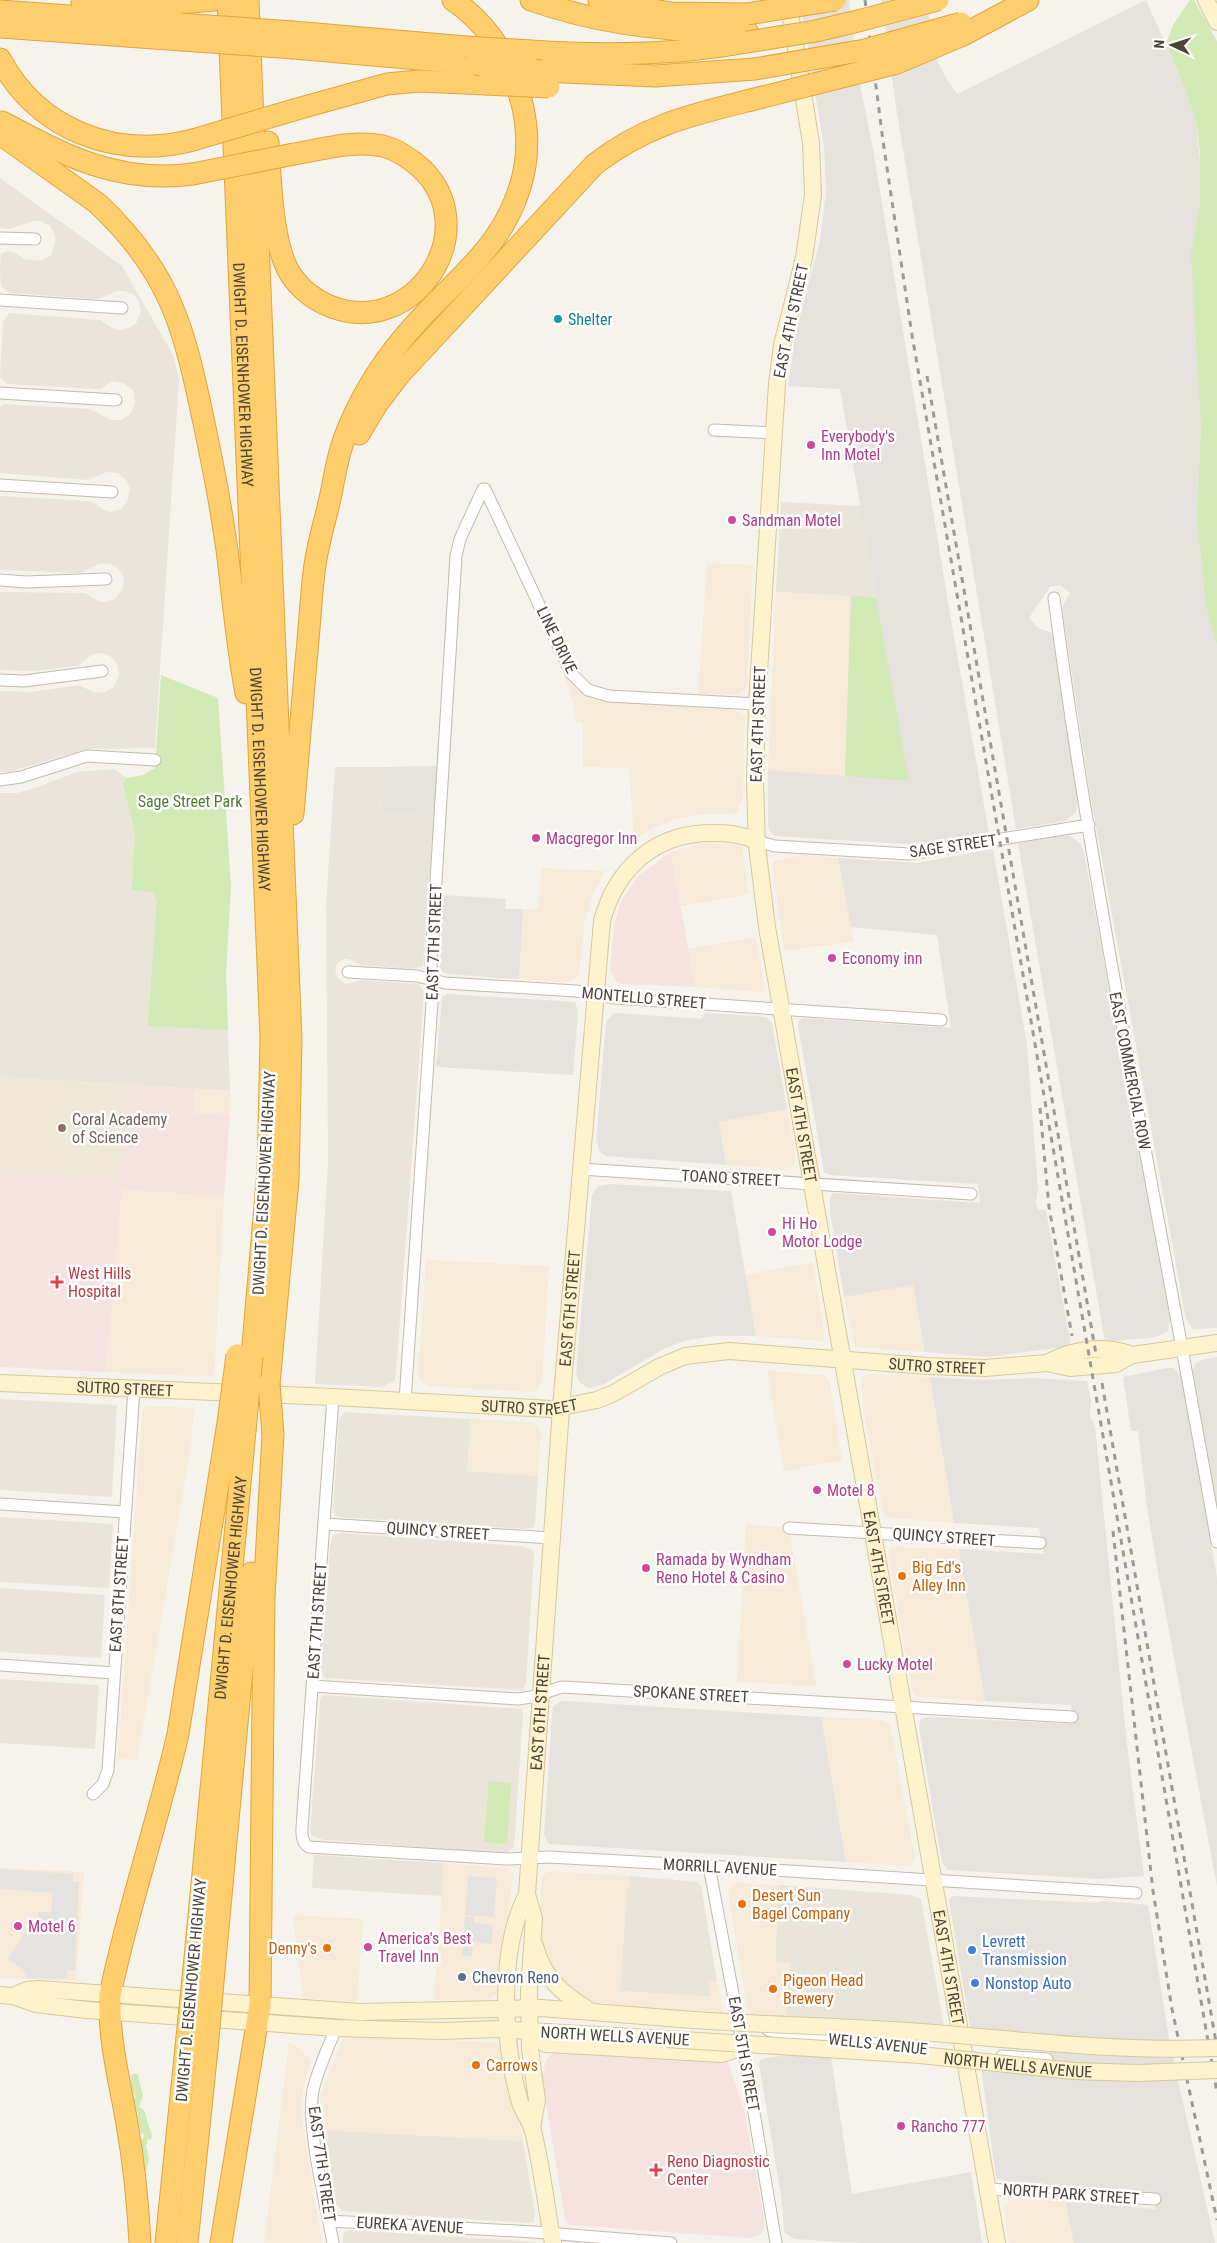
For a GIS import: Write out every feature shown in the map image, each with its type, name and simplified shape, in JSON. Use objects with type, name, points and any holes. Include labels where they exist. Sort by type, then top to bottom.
[{"type":"highway","points":[[39,0],[120,4],[182,23]]},
{"type":"highway","points":[[182,23],[216,0],[232,116]]},
{"type":"highway","name":"DWIGHT D. EISENHOWER HIGHWAY","points":[[166,2243],[196,2048],[204,1969],[253,1431],[254,1356],[266,1206],[270,1122],[270,1010],[228,0]]},
{"type":"highway","name":"DWIGHT D. EISENHOWER HIGHWAY","points":[[248,0],[291,1039],[291,1112],[288,1180],[254,1356],[269,1384],[253,1431]]},
{"type":"highway","points":[[0,121],[70,158],[109,170],[155,176],[193,174],[294,154],[354,144],[377,146],[400,153],[425,173],[441,200],[446,229],[445,242],[438,262],[419,289],[406,299],[380,310],[351,311],[330,306],[311,296],[288,270],[280,250],[277,232],[268,146],[259,0]]},
{"type":"highway","points":[[285,900],[314,577],[330,500],[335,465],[356,410],[370,384],[406,335],[493,242],[507,221],[522,180],[527,138],[521,98],[514,76],[506,57],[478,20],[453,0]]},
{"type":"highway","points":[[531,0],[584,16],[630,26],[680,31],[747,29],[816,31],[938,0]]},
{"type":"highway","points":[[600,0],[747,29]]},
{"type":"highway","points":[[6,13],[182,23],[293,40],[471,55],[531,51],[651,53],[702,49],[747,29],[835,0]]},
{"type":"highway","points":[[330,500],[358,435],[387,389],[582,176],[617,148],[656,126],[884,67],[916,56],[962,29],[1024,0]]},
{"type":"highway","points":[[0,59],[19,87],[36,105],[56,121],[78,133],[108,142],[138,147],[166,146],[193,140],[387,84],[426,81],[486,84],[545,79],[627,86],[694,74],[755,69],[865,50],[962,29],[1028,0]]},
{"type":"highway","points":[[471,55],[545,79]]},
{"type":"highway","points":[[0,134],[97,203],[111,216],[146,259],[164,288],[178,318],[189,351],[218,490],[242,675],[259,747]]},
{"type":"highway","points":[[140,2243],[134,2170],[109,2003],[135,1890],[166,1785],[253,1431]]},
{"type":"highway","points":[[221,2243],[259,2014],[264,1598],[253,1431]]},
{"type":"highway","name":"DWIGHT D. EISENHOWER HIGHWAY","points":[[187,2243],[196,2048]]},
{"type":"main road","name":"EAST 4TH STREET","points":[[788,0],[811,143],[813,195],[804,258],[782,345],[773,433],[757,704],[756,840],[767,927],[844,1359],[871,1532],[932,1882],[997,2243]]},
{"type":"main road","points":[[1206,0],[1217,22]]},
{"type":"main road","name":"EAST 6TH STREET","points":[[532,2128],[536,2116],[536,2083],[529,2008],[533,1940],[533,1910],[528,1894],[530,1859],[561,1408],[602,921],[612,892],[628,868],[644,853],[656,846],[684,836],[702,833],[738,834],[756,840]]},
{"type":"main road","name":"SUTRO STREET","points":[[0,1383],[333,1397],[535,1409],[561,1408],[582,1404],[614,1393],[659,1367],[698,1353],[729,1351],[984,1368],[1047,1363],[1067,1354],[1105,1349],[1119,1350],[1132,1355],[1217,1344]]},
{"type":"main road","name":"EAST 6TH STREET","points":[[528,1894],[515,1921],[512,1934],[506,2008],[507,2030],[519,2100],[532,2128],[552,2238]]},
{"type":"main road","points":[[533,1940],[538,1958],[549,1979],[572,1999],[592,2012]]},
{"type":"main road","name":"NORTH WELLS AVENUE","points":[[7,1996],[36,2004],[109,2003],[259,2014],[529,2008],[668,2018],[864,2028],[1092,2047],[1144,2050],[1217,2048]]},
{"type":"main road","name":"NORTH WELLS AVENUE","points":[[259,2014],[336,2028],[442,2032],[507,2030],[667,2038],[903,2053],[1074,2070],[1138,2073],[1217,2070]]},
{"type":"main road","points":[[530,2031],[545,2044],[722,2054],[743,2047]]},
{"type":"main road","points":[[536,2083],[537,2069],[546,2053],[567,2045]]},
{"type":"street","points":[[0,238],[35,238]]},
{"type":"street","points":[[0,300],[122,308]]},
{"type":"street","points":[[0,393],[116,400]]},
{"type":"street","points":[[714,430],[773,433]]},
{"type":"street","points":[[0,485],[112,492]]},
{"type":"street","name":"LINE DRIVE","points":[[483,489],[485,489],[571,673],[588,690],[609,696],[757,704]]},
{"type":"street","name":"EAST 7TH STREET","points":[[405,1401],[432,980],[456,556],[460,539],[483,489]]},
{"type":"street","points":[[0,580],[26,582],[106,579]]},
{"type":"street","name":"EAST COMMERCIAL ROW","points":[[1054,598],[1114,984],[1183,1347],[1217,1542]]},
{"type":"street","points":[[0,680],[24,681],[102,671]]},
{"type":"street","points":[[0,780],[21,777],[87,756],[155,760]]},
{"type":"street","name":"SAGE STREET","points":[[756,840],[775,846],[909,854],[1089,825]]},
{"type":"street","name":"MONTELLO STREET","points":[[348,972],[417,976],[445,983],[576,991],[616,998],[941,1020]]},
{"type":"street","name":"TOANO STREET","points":[[580,1169],[811,1182],[971,1194]]},
{"type":"street","name":"EAST 8TH STREET","points":[[93,1794],[103,1784],[108,1770],[134,1389]]},
{"type":"street","name":"EAST 7TH STREET","points":[[305,1844],[302,1833],[333,1397]]},
{"type":"street","points":[[0,1504],[125,1512]]},
{"type":"street","name":"QUINCY STREET","points":[[324,1524],[552,1538]]},
{"type":"street","name":"QUINCY STREET","points":[[789,1528],[1040,1543]]},
{"type":"street","points":[[0,1665],[114,1673]]},
{"type":"street","name":"SPOKANE STREET","points":[[312,1686],[518,1699],[562,1687],[1072,1716]]},
{"type":"street","name":"MORRILL AVENUE","points":[[305,1844],[324,1848],[530,1859],[550,1857],[932,1882],[1136,1893]]},
{"type":"street","name":"EAST 5TH STREET","points":[[709,1866],[743,2047],[776,2243]]},
{"type":"street","name":"WELLS AVENUE","points":[[739,2026],[799,2036],[963,2053],[1047,2059]]},
{"type":"street","name":"EAST 7TH STREET","points":[[333,2243],[314,2137],[312,2104],[317,2076],[336,2028]]},
{"type":"street","name":"WELLS AVENUE","points":[[743,2047],[773,2036],[799,2036]]},
{"type":"street","name":"NORTH PARK STREET","points":[[988,2189],[1154,2200]]},
{"type":"street","name":"EUREKA AVENUE","points":[[329,2221],[552,2238],[671,2243]]},
{"type":"shaded area","points":[[800,0],[849,0],[859,80],[873,149],[951,620],[989,833],[925,844],[905,844],[775,836],[770,832],[768,826],[768,770],[845,776],[851,596],[876,597],[840,389],[788,386],[796,331],[820,241],[826,193],[824,147]]},
{"type":"shaded area","points":[[881,0],[927,0],[934,54],[957,94],[1146,0],[1184,86],[1196,122],[1202,179],[1201,422],[1197,520],[1206,608],[1217,645],[1217,1328],[1193,1329],[1186,1319],[1090,794],[1062,608],[1070,593],[1060,585],[1050,587],[1029,618],[1038,628],[1052,633],[1075,772],[1076,812],[1065,821],[1016,829],[897,113]]},
{"type":"shaded area","points":[[0,178],[122,266],[173,355],[179,379],[155,748],[87,749],[9,772],[0,772],[0,691],[32,692],[79,685],[95,693],[104,692],[114,687],[119,675],[117,664],[110,656],[102,653],[93,654],[77,666],[35,671],[0,670],[0,592],[85,593],[98,601],[105,602],[115,599],[122,590],[124,578],[119,569],[110,564],[99,564],[80,573],[0,570],[0,496],[88,501],[104,510],[112,512],[122,508],[127,501],[130,489],[127,481],[118,473],[106,472],[88,480],[0,473],[0,407],[4,404],[90,409],[111,420],[122,420],[131,413],[135,402],[133,390],[123,383],[112,381],[100,389],[7,384],[0,377],[3,322],[9,313],[100,320],[112,328],[120,330],[129,328],[136,323],[141,312],[139,302],[134,295],[125,291],[116,291],[98,299],[10,293],[5,290],[1,285],[1,254],[8,251],[14,252],[24,259],[41,261],[51,255],[55,244],[55,235],[50,226],[42,221],[33,221],[10,229],[0,228]]},
{"type":"shaded area","points":[[781,502],[861,506],[876,598],[776,592]]},
{"type":"shaded area","points":[[707,563],[753,565],[747,686],[739,695],[698,694]]},
{"type":"shaded area","points":[[776,592],[851,596],[845,776],[768,770]]},
{"type":"shaded area","points":[[564,673],[573,686],[600,701],[730,709],[741,713],[745,717],[743,798],[737,811],[733,814],[701,814],[676,819],[655,827],[634,840],[629,768],[583,767],[583,723],[576,722],[574,706]]},
{"type":"shaded area","points":[[437,766],[434,817],[381,813],[384,767]]},
{"type":"shaded area","points":[[335,767],[384,767],[381,813],[434,817],[423,966],[413,969],[361,965],[349,959],[343,959],[337,964],[335,971],[337,977],[345,984],[362,980],[417,984],[421,986],[424,993],[396,1374],[394,1381],[382,1387],[315,1384],[328,1160],[326,905]]},
{"type":"shaded area","points":[[114,769],[127,778],[143,775],[150,770],[231,885],[226,972],[230,1091],[0,1077],[0,793],[17,793],[77,772]]},
{"type":"shaded area","points":[[1068,836],[1076,840],[1081,845],[1084,853],[1170,1318],[1168,1331],[1156,1337],[1105,1342],[1018,843]]},
{"type":"shaded area","points":[[704,843],[742,846],[749,894],[681,906],[671,852]]},
{"type":"shaded area","points":[[993,849],[1027,1045],[1038,1189],[1036,1202],[1038,1210],[1046,1210],[1071,1346],[988,1357],[925,1352],[913,1285],[844,1297],[830,1211],[830,1197],[833,1193],[980,1203],[978,1184],[830,1175],[824,1172],[798,1022],[802,1018],[951,1028],[937,935],[851,927],[838,858],[917,863]]},
{"type":"shaded area","points":[[671,852],[695,987],[622,984],[616,981],[610,970],[614,926],[621,901],[639,875]]},
{"type":"shaded area","points":[[804,855],[838,858],[854,942],[784,950],[772,864],[775,861]]},
{"type":"shaded area","points":[[542,868],[605,871],[593,895],[585,919],[579,975],[567,982],[519,979],[523,909],[538,909]]},
{"type":"shaded area","points":[[443,895],[506,899],[505,909],[523,909],[519,979],[447,974],[440,970]]},
{"type":"shaded area","points":[[756,937],[765,989],[763,992],[695,987],[688,949]]},
{"type":"shaded area","points":[[447,994],[575,1002],[578,1012],[573,1075],[436,1067],[442,997]]},
{"type":"shaded area","points":[[616,1013],[701,1019],[705,1013],[766,1017],[772,1023],[787,1109],[719,1122],[726,1165],[606,1156],[600,1152],[596,1141],[606,1022]]},
{"type":"shaded area","name":"Coral Academy of Science","points":[[0,1077],[127,1085],[121,1178],[0,1170]]},
{"type":"shaded area","name":"West Hills Hospital","points":[[127,1085],[195,1089],[194,1113],[230,1115],[224,1197],[122,1189],[106,1372],[0,1367],[0,1170],[121,1177]]},
{"type":"shaded area","points":[[195,1089],[230,1091],[230,1115],[194,1113]]},
{"type":"shaded area","points":[[787,1109],[796,1159],[792,1167],[781,1169],[726,1165],[719,1122]]},
{"type":"shaded area","points":[[611,1184],[731,1191],[756,1336],[714,1336],[684,1341],[664,1349],[602,1385],[588,1388],[579,1382],[576,1372],[592,1195],[598,1186]]},
{"type":"shaded area","points":[[122,1188],[224,1197],[214,1377],[106,1372]]},
{"type":"shaded area","points":[[426,1260],[549,1266],[542,1382],[537,1391],[429,1386],[422,1382],[418,1376]]},
{"type":"shaded area","points":[[813,1262],[824,1331],[823,1341],[756,1336],[745,1275]]},
{"type":"shaded area","points":[[913,1285],[925,1352],[855,1347],[844,1297]]},
{"type":"shaded area","points":[[1217,1357],[1217,1511],[1193,1370],[1195,1364],[1202,1360]]},
{"type":"shaded area","points":[[1174,1368],[1183,1378],[1217,1578],[1217,1886],[1158,1573],[1147,1506],[1138,1431],[1131,1431],[1123,1377]]},
{"type":"shaded area","points":[[767,1371],[823,1375],[829,1379],[842,1460],[784,1471]]},
{"type":"shaded area","points":[[870,1374],[930,1377],[954,1523],[884,1517],[864,1413],[861,1382],[863,1376]]},
{"type":"shaded area","points":[[930,1377],[981,1380],[1032,1378],[1087,1381],[1091,1401],[1090,1416],[1095,1426],[1127,1745],[1144,1876],[1099,1879],[948,1870],[942,1863],[919,1727],[920,1720],[926,1717],[1073,1724],[1071,1705],[985,1701],[959,1549],[1044,1554],[1039,1528],[954,1523]]},
{"type":"shaded area","points":[[0,1399],[117,1405],[112,1497],[0,1490]]},
{"type":"shaded area","points":[[146,1406],[194,1408],[191,1446],[137,1760],[118,1759],[142,1413]]},
{"type":"shaded area","points":[[345,1412],[470,1419],[468,1471],[538,1476],[535,1524],[532,1528],[527,1529],[338,1517],[334,1514],[333,1509],[339,1419]]},
{"type":"shaded area","points":[[470,1419],[530,1422],[537,1425],[541,1432],[538,1476],[467,1471]]},
{"type":"shaded area","points":[[0,1517],[113,1524],[109,1588],[0,1582]]},
{"type":"shaded area","points":[[746,1524],[789,1528],[816,1686],[737,1682]]},
{"type":"shaded area","points":[[339,1533],[520,1546],[532,1549],[534,1554],[526,1683],[523,1690],[325,1678],[321,1670],[330,1545],[333,1535]]},
{"type":"shaded area","points":[[890,1547],[959,1549],[985,1701],[915,1695],[912,1690],[888,1552]]},
{"type":"shaded area","points":[[0,1588],[105,1595],[101,1658],[0,1652]]},
{"type":"shaded area","points":[[0,1679],[99,1685],[95,1749],[0,1743]]},
{"type":"shaded area","points":[[326,1695],[522,1709],[514,1847],[506,1853],[324,1840],[312,1836],[310,1831],[320,1702],[321,1697]]},
{"type":"shaded area","points":[[559,1702],[821,1717],[846,1862],[549,1844],[544,1835],[552,1715],[553,1707]]},
{"type":"shaded area","points":[[821,1717],[881,1720],[890,1724],[915,1859],[911,1866],[846,1862]]},
{"type":"shaded area","points":[[314,1855],[444,1863],[442,1896],[312,1888]]},
{"type":"shaded area","points":[[444,1863],[507,1868],[513,1873],[502,1982],[500,1991],[488,2000],[434,2000]]},
{"type":"shaded area","points":[[0,1868],[84,1872],[76,1980],[0,1978]]},
{"type":"shaded area","points":[[0,1869],[73,1874],[73,1882],[79,1882],[75,1970],[67,1970],[67,1979],[26,1978],[25,1971],[8,1959],[39,1912],[51,1912],[53,1893],[0,1889]]},
{"type":"shaded area","points":[[549,1871],[630,1876],[630,1887],[627,1887],[620,1991],[711,1997],[709,1982],[717,1981],[723,2013],[645,2009],[591,2002],[578,1997],[555,1979],[538,1935],[542,1876]]},
{"type":"shaded area","points":[[468,1876],[497,1878],[494,1917],[465,1915]]},
{"type":"shaded area","points":[[630,1876],[698,1882],[701,1886],[717,1981],[709,1982],[712,1997],[620,1991],[627,1886],[630,1886]]},
{"type":"shaded area","points":[[734,1883],[779,1885],[775,1962],[790,1963],[786,2018],[748,2016],[728,1890]]},
{"type":"shaded area","points":[[779,1885],[911,1895],[921,1899],[945,2031],[786,2018],[790,1964],[775,1962]]},
{"type":"shaded area","points":[[952,1896],[1096,1903],[1104,1901],[1148,1905],[1170,2045],[1215,2243],[1074,2243],[1065,2201],[1155,2209],[1153,2192],[1008,2182],[996,2178],[981,2066],[1052,2071],[1050,2051],[973,2044],[949,1901]]},
{"type":"shaded area","points":[[293,1915],[363,1919],[357,2002],[303,1998]]},
{"type":"shaded area","points":[[465,1916],[474,1917],[474,1923],[493,1925],[492,1944],[473,1942],[472,1956],[462,1955]]},
{"type":"shaded area","points":[[349,2034],[497,2043],[502,2047],[523,2141],[324,2130],[320,2122],[320,2097],[343,2038]]},
{"type":"shaded area","points":[[289,2043],[300,2049],[311,2061],[303,2088],[301,2114],[322,2243],[264,2243]]},
{"type":"shaded area","name":"Reno Diagnostic Center","points":[[559,2052],[722,2060],[728,2062],[745,2113],[765,2225],[761,2235],[750,2238],[568,2225],[565,2220],[542,2078],[546,2060],[552,2054]]},
{"type":"shaded area","points":[[806,2053],[831,2057],[852,2194],[971,2172],[982,2243],[863,2243],[794,2239],[784,2232],[782,2202],[759,2064],[760,2060],[766,2058]]},
{"type":"shaded area","points":[[324,2130],[523,2141],[535,2213],[534,2222],[342,2211],[336,2204]]},
{"type":"shaded area","points":[[1015,2199],[1065,2201],[1074,2243],[1009,2243],[1004,2206],[1009,2201]]},
{"type":"shaded area","points":[[349,2230],[538,2243],[343,2243],[343,2234]]},
{"type":"green space","points":[[1190,0],[1194,0],[1217,41],[1217,645],[1206,608],[1197,520],[1201,422],[1191,253],[1200,204],[1200,151],[1196,122],[1184,86],[1166,44],[1173,25]]},
{"type":"green space","points":[[851,596],[876,598],[909,781],[845,776]]},
{"type":"green space","name":"Sage Street Park","points":[[161,675],[218,698],[231,885],[226,972],[228,1030],[148,1026],[157,900],[152,892],[132,890],[135,832],[123,784],[127,778],[143,775],[155,768]]},
{"type":"green space","points":[[489,1781],[511,1783],[507,1844],[484,1842]]},
{"type":"green space","points":[[135,2073],[138,2075],[143,2096],[139,2107],[144,2110],[152,2136],[151,2140],[148,2139],[146,2147],[149,2161],[143,2174],[140,2140],[144,2138],[143,2134],[139,2132],[136,2122],[139,2113],[135,2110],[133,2101],[136,2097],[131,2091],[131,2076]]},
{"type":"railway","points":[[865,0],[883,141],[912,335],[1217,2093]]},
{"type":"railway","points":[[927,376],[1096,1354]]},
{"type":"railway","points":[[1040,1108],[1049,1207],[1072,1336]]},
{"type":"railway","points":[[1102,1383],[1217,2048]]},
{"type":"railway","points":[[1113,1531],[1153,1891],[1172,2009],[1217,2220]]},
{"type":"place","name":"Shelter","points":[[558,319]]},
{"type":"place","name":"Everybody's Inn Motel","points":[[811,445]]},
{"type":"place","name":"Sandman Motel","points":[[732,520]]},
{"type":"place","name":"Macgregor Inn","points":[[536,838]]},
{"type":"place","name":"Economy inn","points":[[832,958]]},
{"type":"place","name":"Coral Academy of Science","points":[[62,1128]]},
{"type":"place","name":"Hi Ho Motor Lodge","points":[[772,1232]]},
{"type":"place","name":"West Hills Hospital","points":[[57,1282]]},
{"type":"place","name":"Motel 8","points":[[817,1490]]},
{"type":"place","name":"Ramada by Wyndham Reno Hotel & Casino","points":[[646,1568]]},
{"type":"place","name":"Big Ed's Alley Inn","points":[[902,1576]]},
{"type":"place","name":"Lucky Motel","points":[[847,1664]]},
{"type":"place","name":"Desert Sun Bagel Company","points":[[742,1904]]},
{"type":"place","name":"Motel 6","points":[[18,1926]]},
{"type":"place","name":"America's Best Travel Inn","points":[[368,1947]]},
{"type":"place","name":"Denny's","points":[[327,1948]]},
{"type":"place","name":"Levrett Transmission","points":[[972,1950]]},
{"type":"place","name":"Chevron Reno","points":[[462,1977]]},
{"type":"place","name":"Nonstop Auto","points":[[975,1983]]},
{"type":"place","name":"Pigeon Head Brewery","points":[[773,1989]]},
{"type":"place","name":"Carrows","points":[[476,2065]]},
{"type":"place","name":"Rancho 777","points":[[901,2126]]},
{"type":"place","name":"Reno Diagnostic Center","points":[[656,2170]]}]
